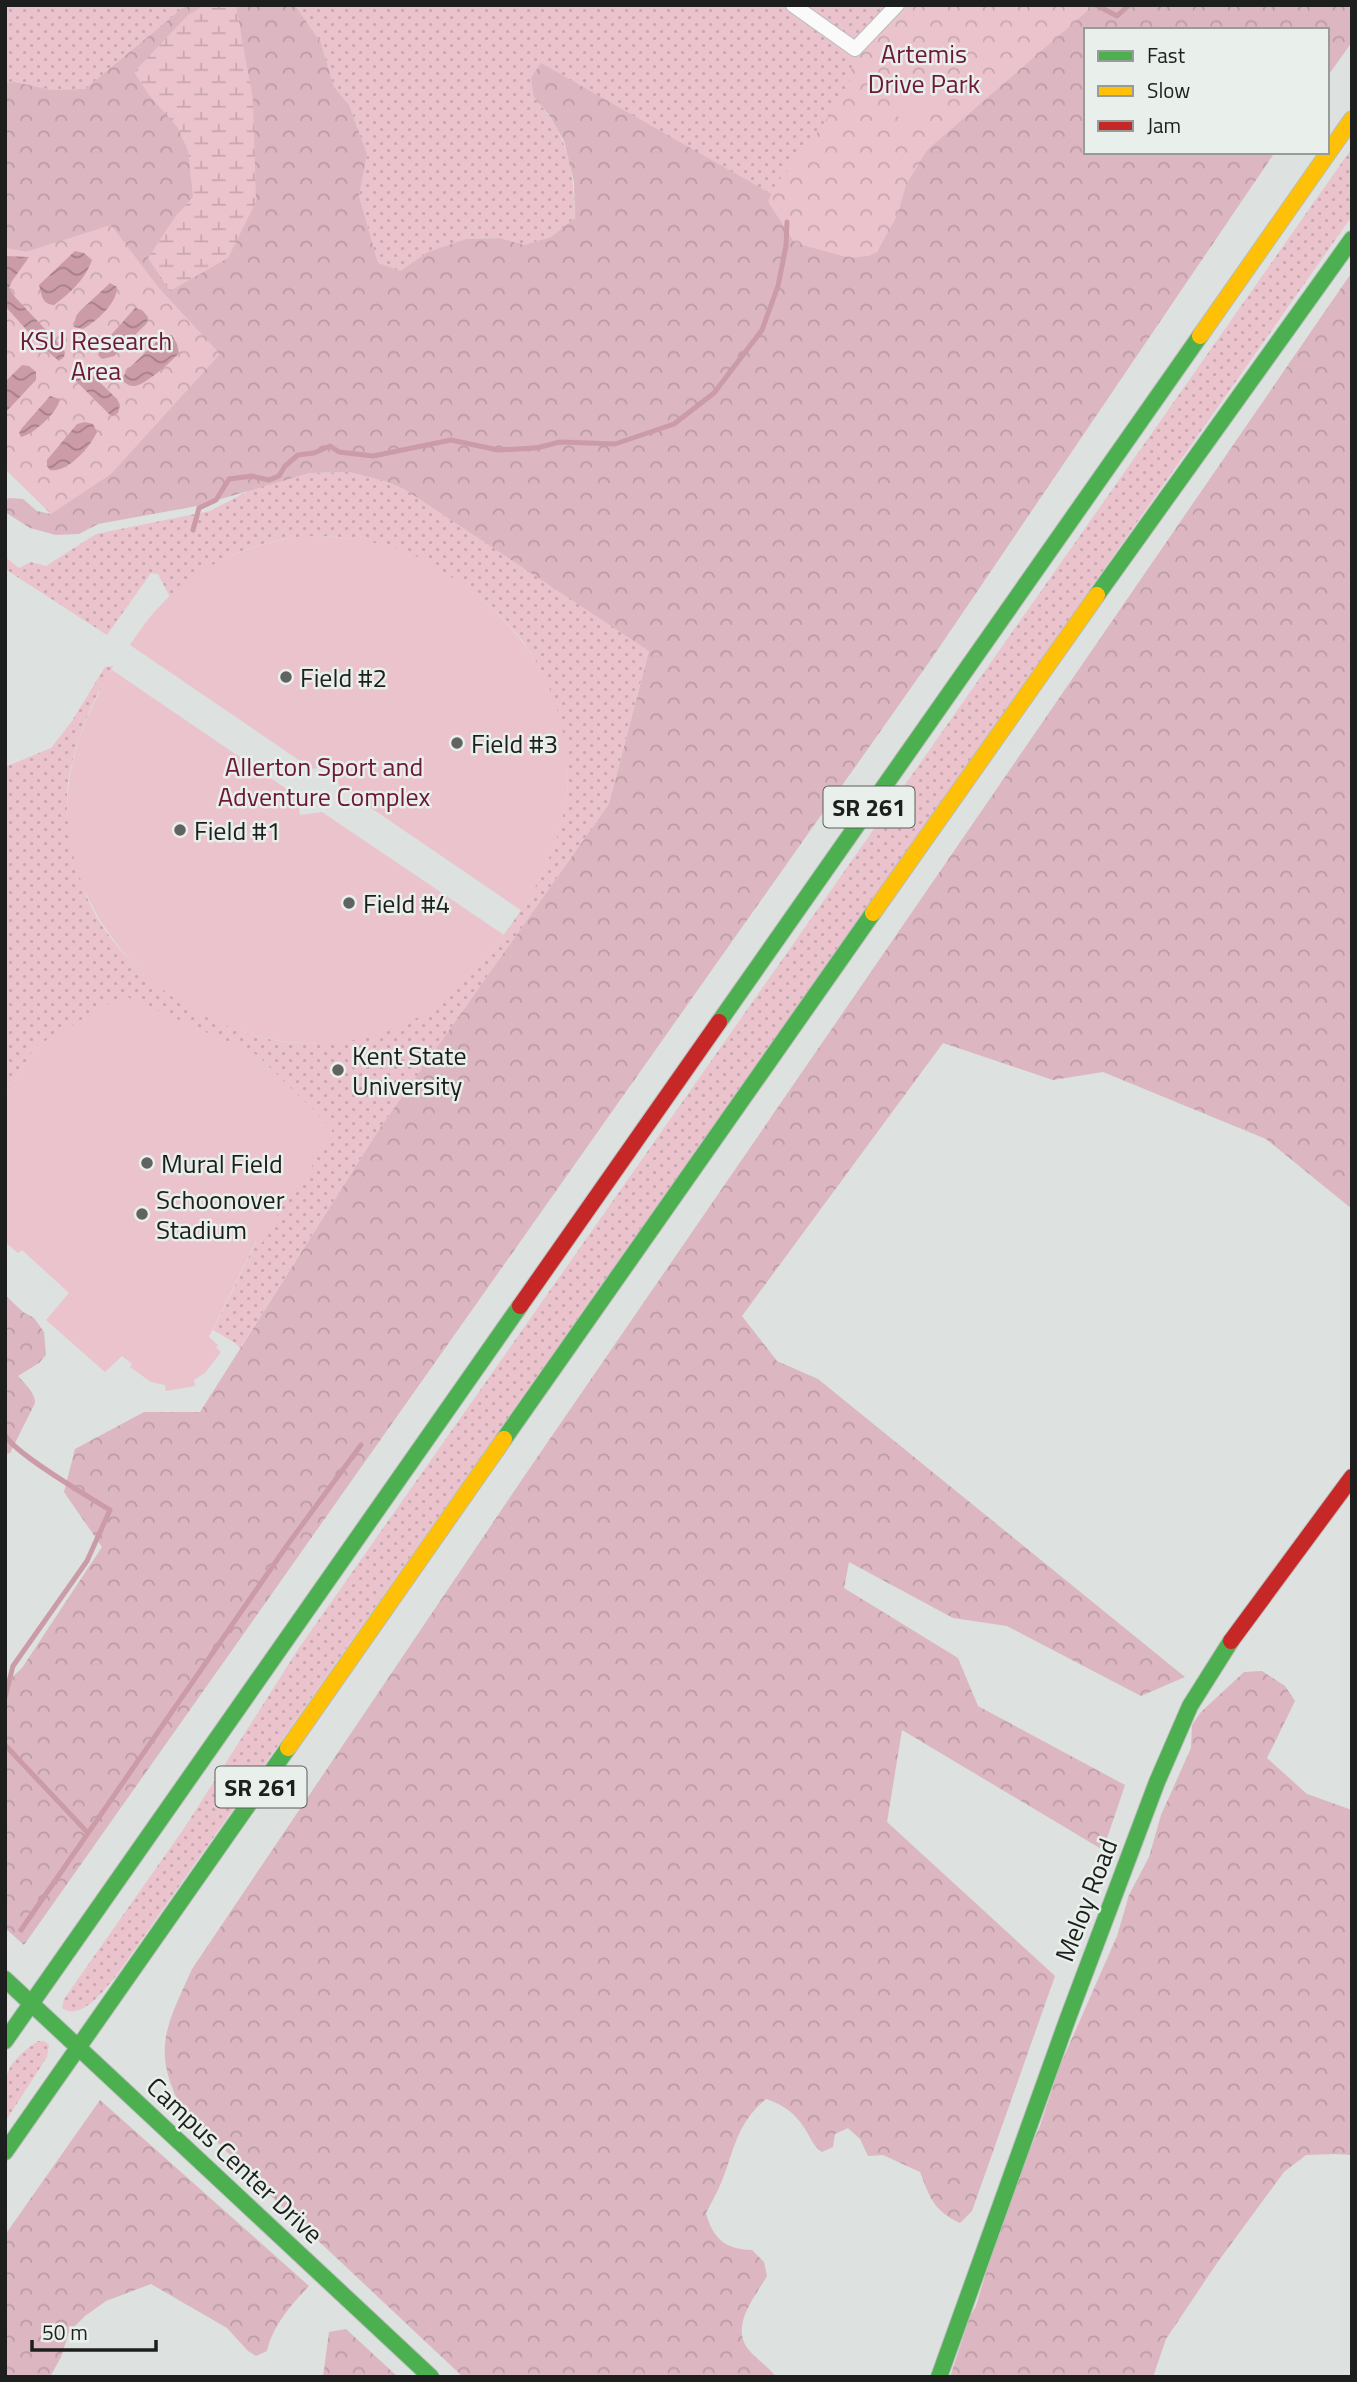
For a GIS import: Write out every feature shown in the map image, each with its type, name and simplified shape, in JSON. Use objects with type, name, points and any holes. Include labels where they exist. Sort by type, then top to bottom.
[{"type":"main road","name":"SR 261","points":[[1329,152],[1352,119]]},
{"type":"main road","name":"SR 261","points":[[5,2041],[1327,154]]},
{"type":"main road","name":"SR 261","points":[[5,2152],[1051,659],[1352,239]]},
{"type":"main road","name":"Meloy Road","points":[[939,2377],[1073,2006],[1157,1782],[1184,1718],[1221,1655],[1352,1477]]},
{"type":"main road","name":"Campus Center Drive","points":[[5,1979],[431,2377]]},
{"type":"street","points":[[793,5],[855,49],[897,5]]},
{"type":"green space","points":[[5,5],[186,5],[85,89],[52,90],[15,82],[5,83]]},
{"type":"green space","points":[[186,5],[295,5],[321,43],[334,87],[349,105],[367,154],[359,196],[378,263],[400,271],[428,252],[466,239],[500,238],[524,245],[551,237],[575,218],[574,182],[564,141],[549,115],[534,97],[531,78],[541,63],[835,230],[1094,5],[1352,5],[1352,42],[1329,74],[1329,28],[1084,28],[1084,154],[1274,154],[932,658],[24,1945],[5,1928],[5,1684],[22,1668],[102,1547],[64,1492],[75,1449],[144,1412],[200,1412],[380,1128],[609,804],[649,651],[404,489],[349,472],[310,473],[197,506],[98,524],[79,534],[56,535],[30,528],[5,512],[5,501],[9,498],[23,499],[37,511],[51,514],[158,288],[111,226],[26,252],[5,248],[5,83],[15,82],[52,90],[85,89]]},
{"type":"green space","points":[[205,5],[236,5],[253,100],[256,202],[228,258],[170,291],[148,258],[175,217],[193,197],[188,151],[178,128],[149,95],[134,72],[188,15]]},
{"type":"green space","points":[[295,5],[1095,5],[835,230],[534,97],[555,126],[567,153],[573,182],[575,218],[551,237],[524,245],[500,238],[466,239],[428,252],[400,271],[378,264],[359,196],[367,154],[349,105],[334,87],[321,43]]},
{"type":"green space","name":"Artemis Drive Park","points":[[897,5],[1094,5],[927,150],[906,185],[898,214],[877,252],[850,258],[795,243],[768,202],[775,185],[807,147],[848,89],[855,49]]},
{"type":"green space","points":[[919,79],[941,94],[916,130],[894,114]]},
{"type":"green space","points":[[1352,148],[1352,216],[116,1976],[99,1996],[85,2007],[77,2011],[62,2008],[64,1999],[185,1827],[299,1648]]},
{"type":"green space","name":"KSU Research Area","points":[[111,225],[159,288],[220,354],[111,474],[51,514],[5,469],[5,248],[26,252]]},
{"type":"green space","points":[[1352,272],[1352,1209],[1266,1139],[1103,1072],[1053,1080],[943,1043],[742,1316],[777,1361],[818,1379],[1185,1677],[1141,1696],[1007,1626],[953,1618],[849,1562],[844,1588],[958,1658],[978,1706],[1125,1785],[1103,1850],[902,1730],[887,1822],[1055,1976],[972,2211],[960,2223],[944,2214],[934,2203],[920,2172],[883,2155],[868,2156],[860,2139],[848,2128],[835,2134],[833,2147],[822,2152],[793,2114],[766,2099],[742,2128],[706,2213],[712,2230],[722,2241],[727,2245],[752,2250],[764,2262],[767,2276],[746,2312],[742,2332],[749,2350],[776,2377],[463,2377],[276,2201],[180,2105],[166,2067],[165,2051],[166,2036],[176,2005],[192,1969],[523,1478]]},
{"type":"green space","points":[[349,472],[404,489],[649,650],[609,804],[380,1128],[240,1348],[213,1330],[257,1240],[262,1242],[294,1184],[299,1187],[332,1129],[257,1055],[35,1047],[5,1096],[5,767],[51,748],[72,721],[105,667],[113,666],[82,730],[72,762],[67,794],[73,849],[87,897],[100,923],[124,954],[152,980],[184,1003],[215,1020],[274,1040],[321,1043],[349,1040],[400,1025],[444,998],[483,962],[524,906],[551,852],[567,793],[566,756],[552,698],[545,679],[524,643],[496,612],[462,585],[426,563],[388,548],[351,539],[313,536],[276,541],[240,552],[204,571],[170,597],[158,574],[151,573],[107,635],[5,569],[5,557],[19,568],[31,562],[46,566],[96,534],[210,511],[250,490],[310,473]]},
{"type":"green space","points":[[306,536],[378,544],[401,550],[430,564],[457,581],[497,614],[529,651],[542,672],[560,718],[566,750],[568,786],[556,839],[545,868],[522,911],[339,786],[334,765],[312,769],[130,645],[147,620],[190,579],[245,550]]},
{"type":"green space","points":[[112,670],[297,796],[300,815],[322,812],[504,935],[472,973],[436,1006],[407,1023],[354,1040],[301,1043],[248,1034],[198,1013],[154,982],[116,944],[88,898],[71,846],[67,799],[75,754],[90,711]]},
{"type":"green space","name":"Schoonover Stadium","points":[[123,995],[257,1055],[333,1129],[300,1187],[294,1185],[262,1243],[256,1241],[209,1337],[221,1352],[205,1373],[194,1380],[195,1386],[166,1391],[165,1385],[151,1382],[130,1367],[132,1364],[122,1356],[105,1372],[46,1320],[69,1293],[22,1250],[18,1253],[5,1242],[5,1096],[35,1047]]},
{"type":"green space","points":[[5,1295],[23,1312],[34,1318],[44,1332],[46,1355],[39,1363],[18,1376],[31,1392],[35,1403],[10,1453],[5,1454]]},
{"type":"green space","points":[[1262,1671],[1285,1686],[1295,1701],[1267,1758],[1307,1794],[1352,1810],[1352,2155],[1306,2155],[1284,2172],[1217,2263],[1166,2339],[1153,2377],[950,2377],[1059,2068],[1117,1936],[1129,1895],[1149,1857],[1161,1815],[1191,1748],[1192,1725],[1201,1712],[1244,1672]]},
{"type":"green space","points":[[38,2041],[49,2045],[47,2057],[5,2122],[7,2074],[17,2058]]},
{"type":"green space","points":[[100,2100],[309,2286],[278,2324],[267,2351],[256,2356],[227,2328],[151,2284],[106,2301],[85,2316],[69,2332],[61,2357],[50,2377],[5,2377],[5,2235]]},
{"type":"green space","points":[[346,2329],[398,2377],[323,2377],[329,2332]]},
{"type":"water","points":[[75,251],[84,253],[92,260],[89,267],[66,296],[54,305],[47,303],[39,285]]},
{"type":"water","points":[[5,256],[29,257],[9,288],[65,352],[59,361],[42,347],[5,306]]},
{"type":"water","points":[[110,283],[117,287],[116,293],[105,311],[83,329],[74,327],[80,311]]},
{"type":"water","points":[[135,308],[142,310],[148,317],[147,323],[114,356],[102,359],[98,355],[103,344]]},
{"type":"water","points":[[172,335],[179,353],[145,382],[132,386],[124,382],[123,377],[127,370],[163,336]]},
{"type":"water","points":[[22,365],[29,366],[36,372],[36,380],[5,413],[5,382]]},
{"type":"water","points":[[82,365],[117,399],[120,405],[118,413],[113,416],[109,414],[73,378],[71,372]]},
{"type":"water","points":[[50,396],[60,399],[55,410],[39,427],[21,437],[19,433],[22,428]]},
{"type":"water","points":[[77,424],[93,424],[97,432],[89,445],[71,463],[57,470],[50,470],[47,460]]},
{"type":"waterway","points":[[1096,5],[1117,16],[1129,5]]},
{"type":"waterway","points":[[193,530],[199,508],[216,500],[229,479],[252,476],[269,480],[279,476],[285,466],[298,455],[314,453],[330,446],[339,452],[373,456],[451,440],[498,450],[536,448],[560,442],[615,444],[674,424],[714,393],[762,330],[778,286],[786,246],[787,222]]},
{"type":"waterway","points":[[5,1435],[37,1464],[110,1510],[87,1561],[13,1666],[5,1697]]},
{"type":"waterway","points":[[21,1930],[288,1544],[361,1445]]},
{"type":"waterway","points":[[5,1745],[88,1833]]},
{"type":"traffic: fast","points":[[1097,595],[1352,239]]},
{"type":"traffic: fast","points":[[719,1022],[1200,336]]},
{"type":"traffic: fast","points":[[504,1439],[873,913]]},
{"type":"traffic: fast","points":[[5,2041],[520,1306]]},
{"type":"traffic: fast","points":[[939,2377],[1068,2018],[1157,1782],[1190,1706],[1231,1641]]},
{"type":"traffic: fast","points":[[5,2152],[288,1748]]},
{"type":"traffic: fast","points":[[5,1979],[431,2377]]},
{"type":"traffic: slow","points":[[1329,152],[1352,119]]},
{"type":"traffic: slow","points":[[1200,336],[1327,154]]},
{"type":"traffic: slow","points":[[873,913],[1097,595]]},
{"type":"traffic: slow","points":[[288,1748],[504,1439]]},
{"type":"traffic: jam","points":[[520,1306],[719,1022]]},
{"type":"traffic: jam","points":[[1231,1641],[1352,1477]]},
{"type":"place","name":"Field #2","points":[[286,677]]},
{"type":"place","name":"Field #3","points":[[457,743]]},
{"type":"place","name":"Field #1","points":[[180,830]]},
{"type":"place","name":"Field #4","points":[[349,903]]},
{"type":"place","name":"Kent State University","points":[[338,1070]]},
{"type":"place","name":"Mural Field","points":[[147,1163]]},
{"type":"place","name":"Schoonover Stadium","points":[[142,1214]]},
{"type":"park label","name":"Allerton Sport and Adventure Complex","points":[[324,781]]}]
